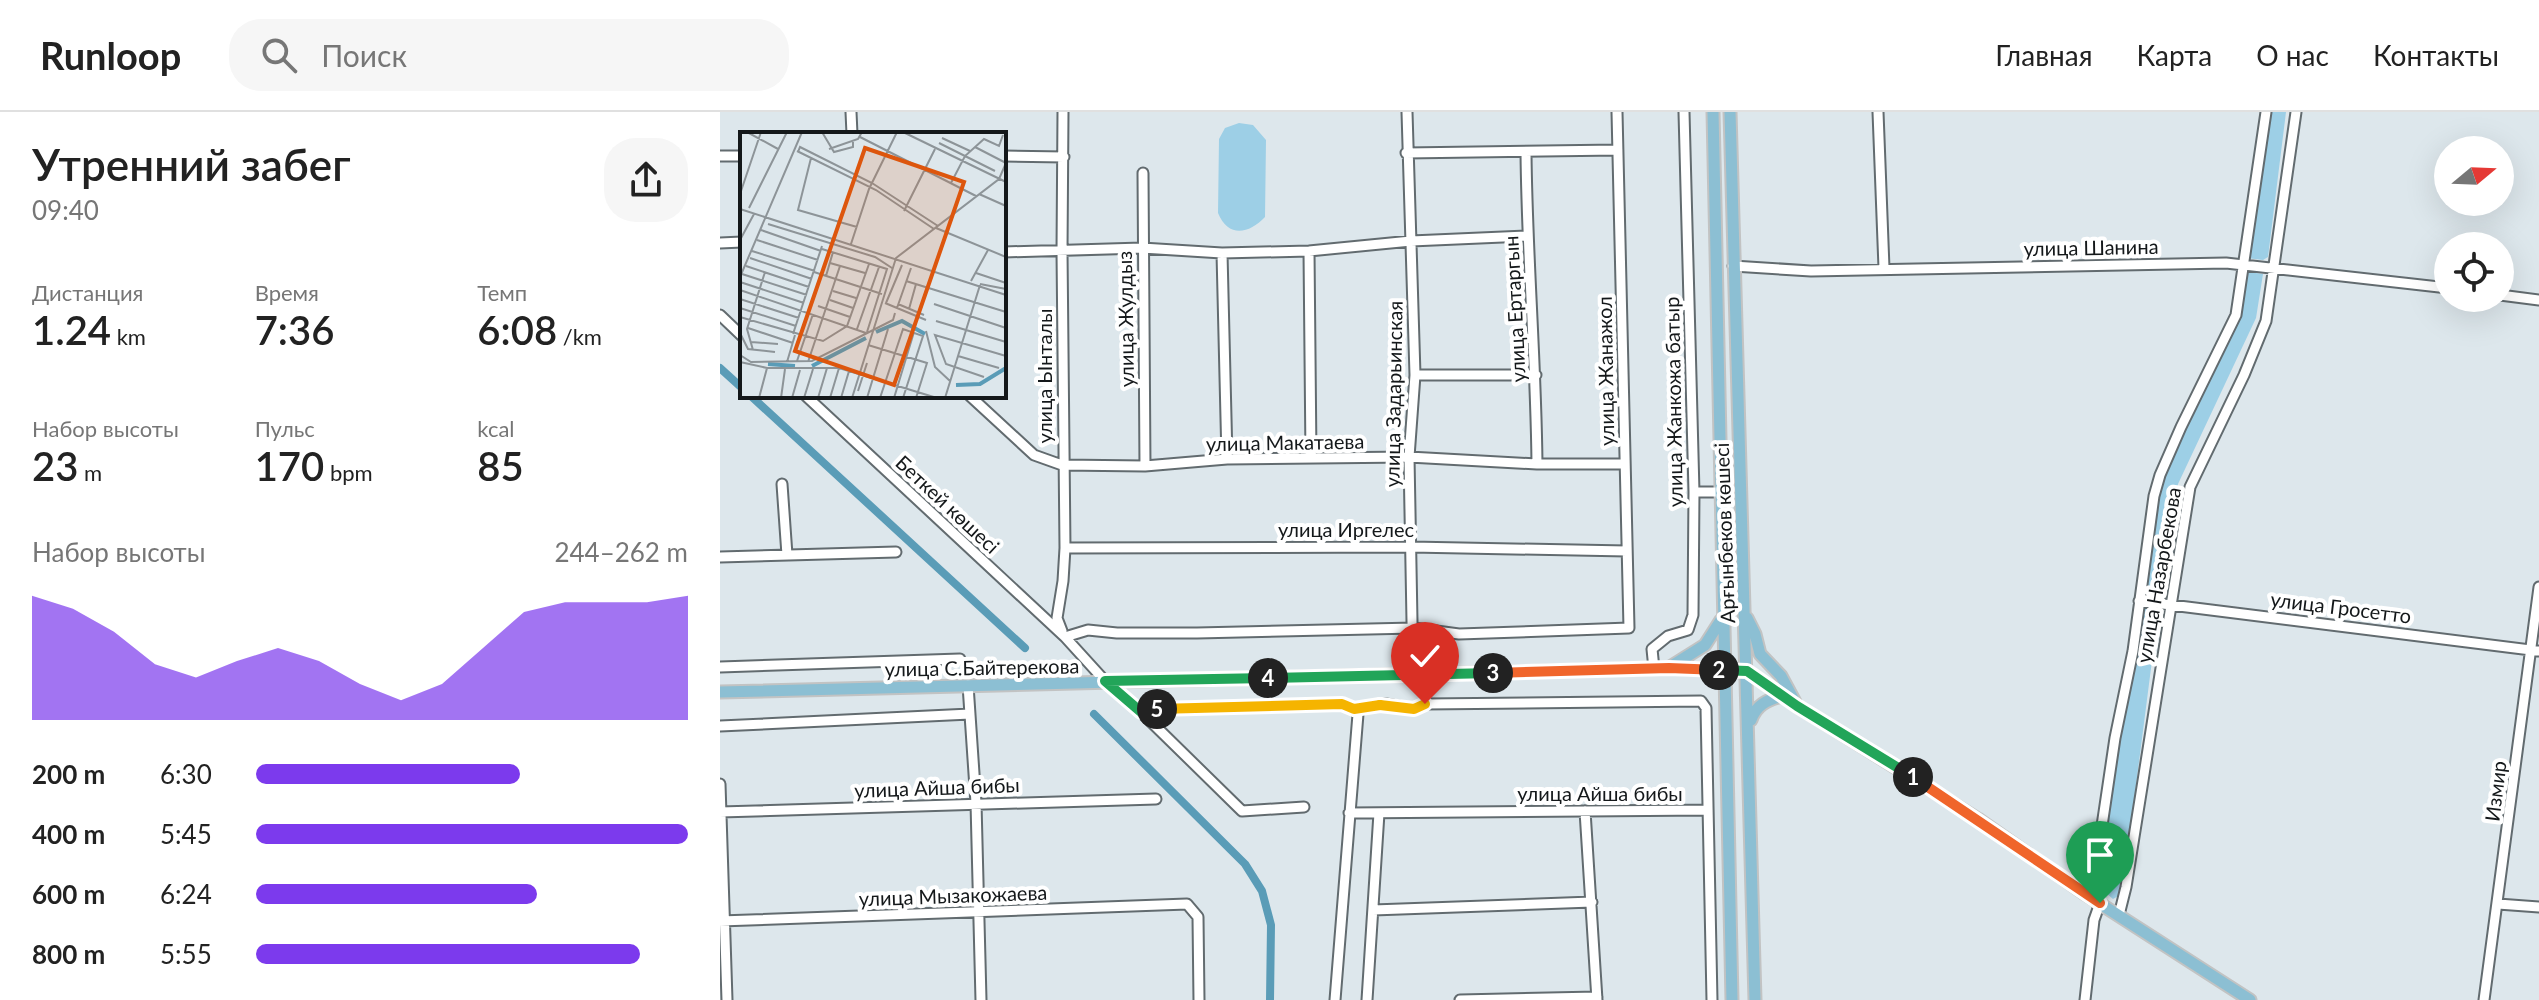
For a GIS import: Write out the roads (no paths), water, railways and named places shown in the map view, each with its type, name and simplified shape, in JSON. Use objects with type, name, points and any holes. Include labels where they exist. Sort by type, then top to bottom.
[{"type":"main road","name":"Арғынбеков көшесі","points":[[1713,112],[1732,1000]]},
{"type":"main road","name":"Арғынбеков көшесі","points":[[1730,112],[1755,1000]]},
{"type":"main road","points":[[1745,615],[1753,629],[1760,654],[1781,676],[1797,706]]},
{"type":"main road","points":[[1669,668],[1705,645],[1723,616]]},
{"type":"main road","name":"улица С.Байтерекова","points":[[720,692],[1669,668],[1747,671]]},
{"type":"main road","points":[[1747,671],[1797,706],[1978,819],[2085,894],[2250,1000]]},
{"type":"main road","points":[[1749,728],[1758,707],[1771,698],[1782,696]]},
{"type":"street","points":[[851,112],[852,132]]},
{"type":"street","name":"улица Ынталы","points":[[1063,112],[1062,465],[1065,548],[1057,618],[1065,637]]},
{"type":"street","name":"улица Задарьинская","points":[[1407,112],[1415,375],[1409,457],[1413,676]]},
{"type":"street","name":"улица Жанажол","points":[[1414,628],[1459,634],[1629,628],[1617,112]]},
{"type":"street","name":"улица Жанкожа батыр","points":[[1654,669],[1652,649],[1668,636],[1688,630],[1693,615],[1694,492],[1684,112]]},
{"type":"street","points":[[1878,112],[1884,268]]},
{"type":"street","name":"улица Назарбекова","points":[[2085,894],[2095,873],[2154,496],[2160,475],[2236,315],[2266,112]]},
{"type":"street","name":"улица Назарбекова","points":[[2119,915],[2190,487],[2244,375],[2266,321],[2296,112]]},
{"type":"street","points":[[1406,153],[1618,150]]},
{"type":"street","name":"улица Ертаргын","points":[[1526,153],[1537,464]]},
{"type":"street","points":[[1006,156],[1064,157]]},
{"type":"street","name":"улица Жулдыз","points":[[1143,173],[1145,466]]},
{"type":"street","points":[[1006,252],[1142,248],[1222,253],[1309,251],[1411,241],[1527,236]]},
{"type":"street","points":[[720,243],[740,242]]},
{"type":"street","points":[[1309,251],[1311,458]]},
{"type":"street","points":[[1222,253],[1227,459]]},
{"type":"street","name":"улица Шанина","points":[[1733,266],[1811,271],[2226,263],[2434,286]]},
{"type":"street","points":[[2514,297],[2539,300]]},
{"type":"street","points":[[720,315],[740,334]]},
{"type":"street","points":[[1415,375],[1536,375]]},
{"type":"street","name":"Беткей көшесі","points":[[808,398],[1065,637],[1105,681],[1242,811],[1304,807]]},
{"type":"street","name":"улица Макатаева","points":[[972,398],[1034,455],[1062,465],[1145,466],[1227,459],[1409,457],[1537,464],[1625,464]]},
{"type":"street","points":[[782,484],[787,555]]},
{"type":"street","points":[[1694,492],[1721,492]]},
{"type":"street","name":"улица Иргелес","points":[[1065,548],[1411,547],[1627,551]]},
{"type":"street","points":[[720,557],[896,552]]},
{"type":"street","name":"Измир","points":[[2484,1000],[2535,650],[2539,587]]},
{"type":"street","name":"улица Гросетто","points":[[2139,601],[2535,650]]},
{"type":"street","points":[[1065,637],[1093,630],[1197,633],[1414,628]]},
{"type":"street","points":[[720,667],[960,659]]},
{"type":"street","points":[[968,685],[976,803],[981,1000]]},
{"type":"street","points":[[1141,712],[1167,708],[1342,704],[1354,709],[1386,704],[1414,709],[1425,704],[1701,701],[1706,708],[1712,1000]]},
{"type":"street","points":[[1335,1000],[1359,724],[1354,709]]},
{"type":"street","points":[[720,726],[970,714]]},
{"type":"street","points":[[720,784],[722,921],[727,1000]]},
{"type":"street","name":"улица Айша бибы","points":[[721,812],[1156,799]]},
{"type":"street","name":"улица Айша бибы","points":[[1349,813],[1708,810]]},
{"type":"street","points":[[1460,1000],[1597,999],[1585,811]]},
{"type":"street","points":[[1367,1000],[1379,813]]},
{"type":"street","points":[[1373,910],[1592,902]]},
{"type":"street","points":[[2085,1000],[2094,920],[2100,903]]},
{"type":"street","name":"улица Мызакожаева","points":[[722,921],[1187,904],[1198,917],[1199,1000]]},
{"type":"street","points":[[2498,904],[2539,907]]},
{"type":"waterway","points":[[720,368],[740,386]]},
{"type":"waterway","points":[[753,398],[1025,648]]},
{"type":"waterway","points":[[1094,714],[1245,864],[1262,891],[1271,925],[1270,1000]]}]
